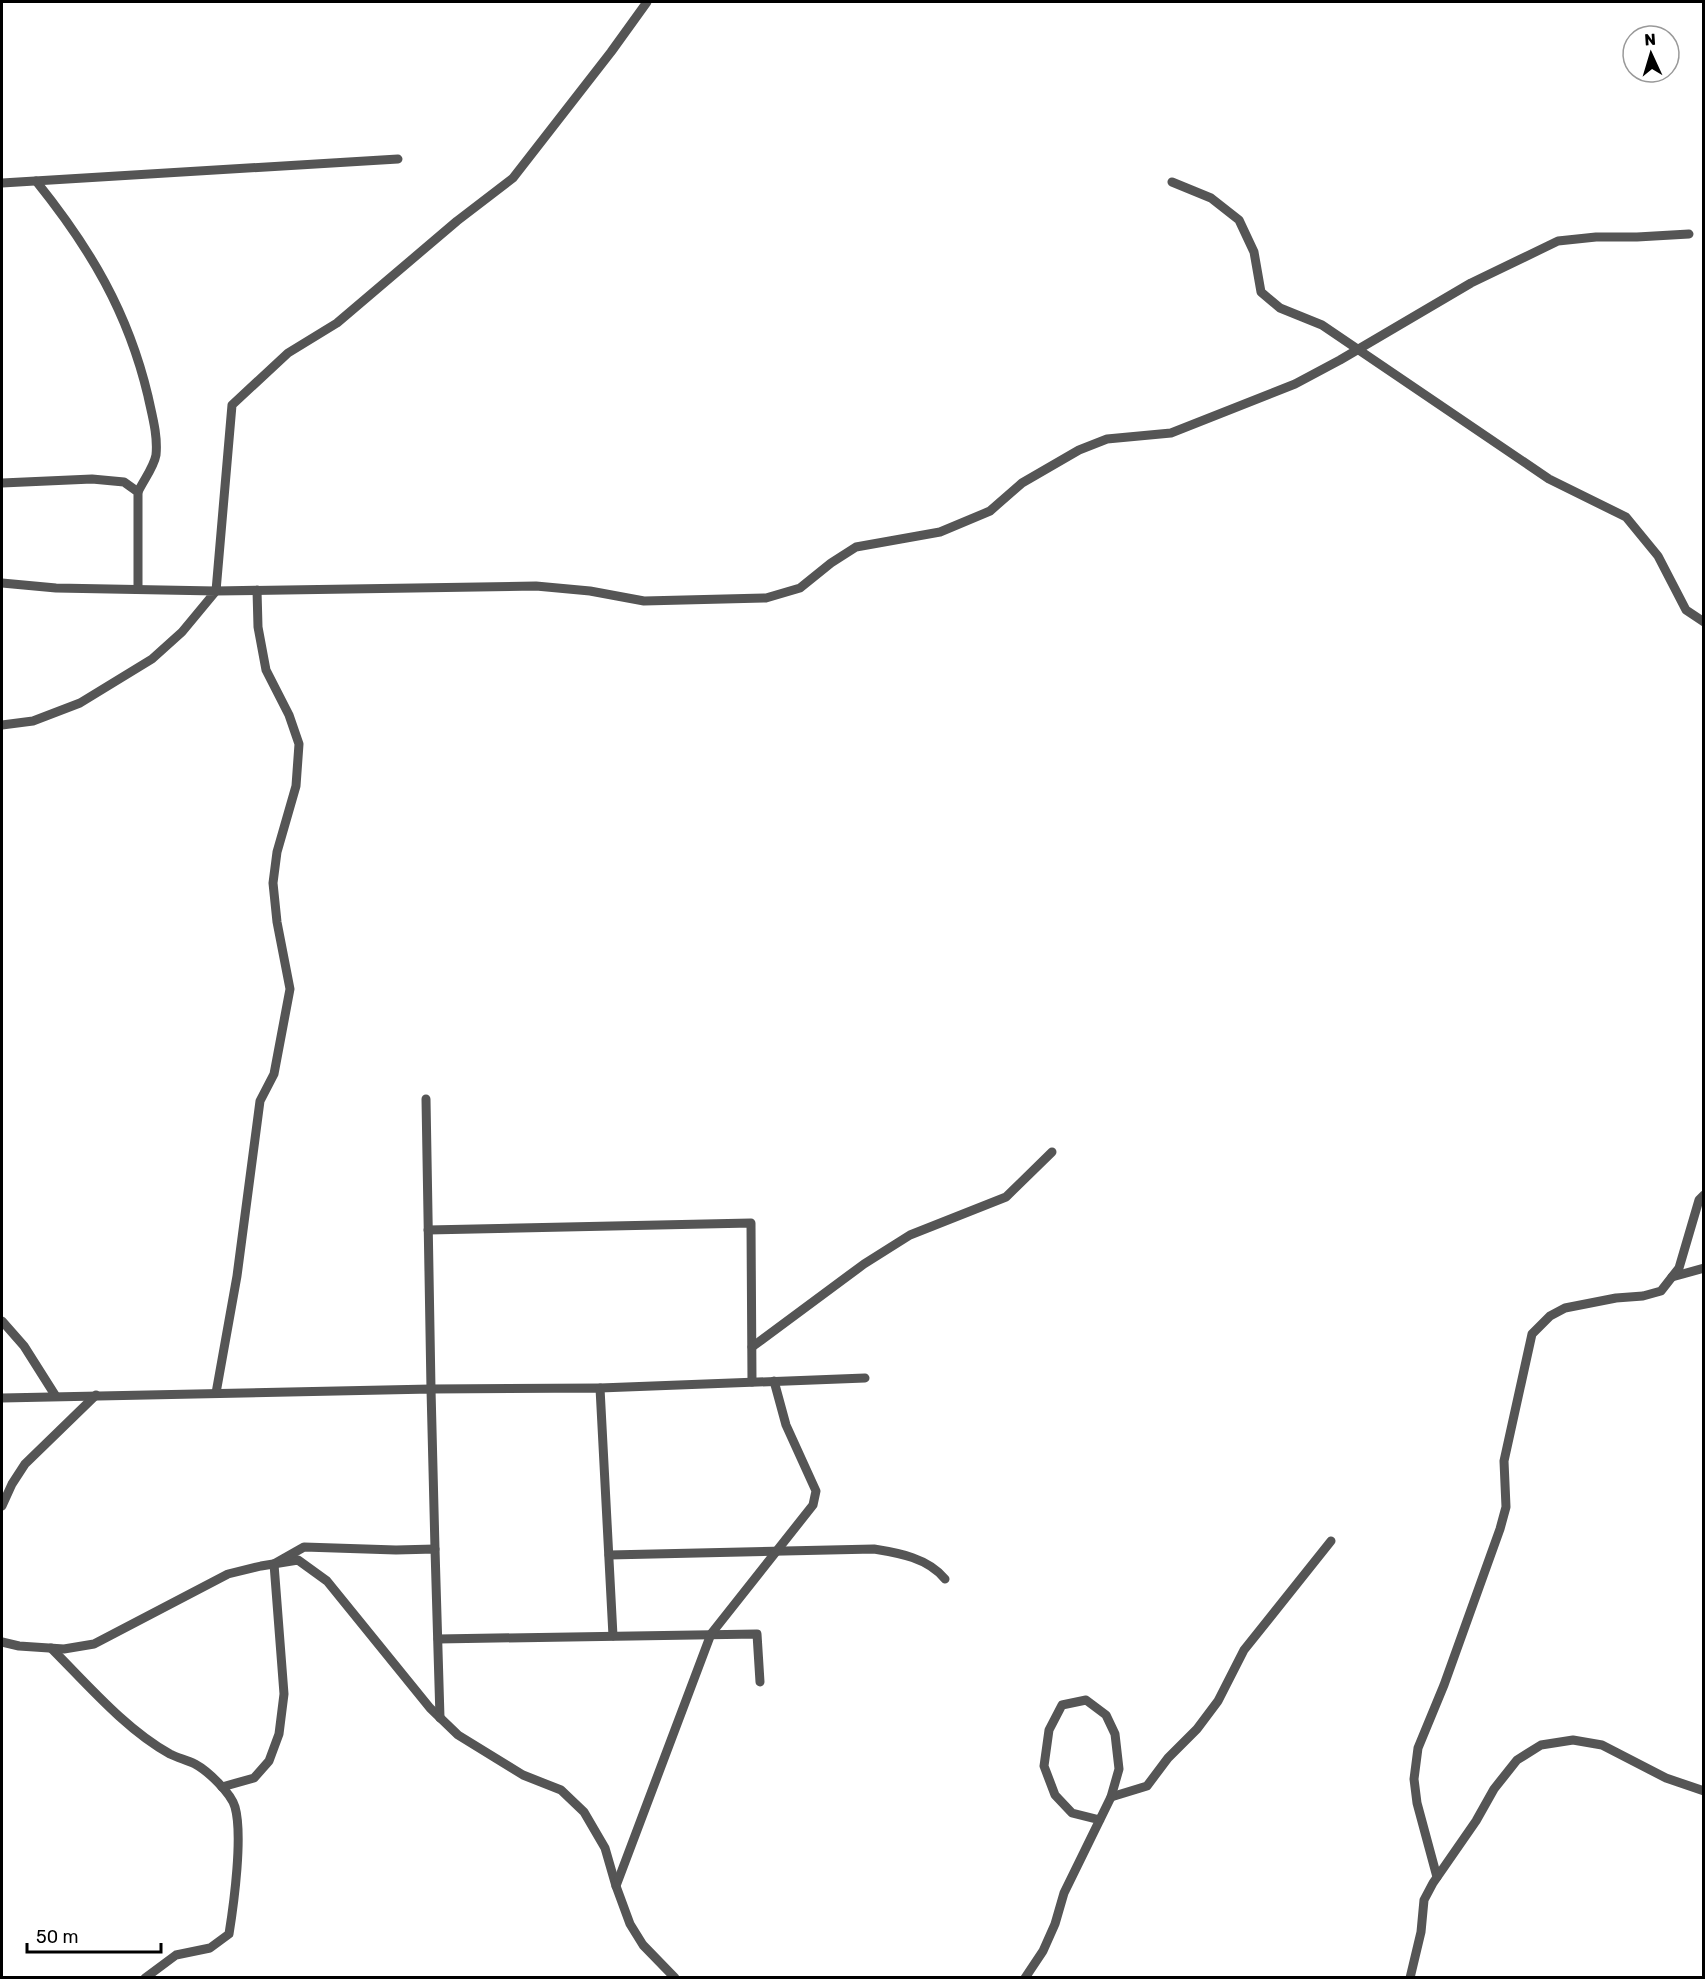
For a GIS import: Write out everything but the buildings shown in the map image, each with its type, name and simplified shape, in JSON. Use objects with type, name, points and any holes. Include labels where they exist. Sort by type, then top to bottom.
[{"type":"lane","points":[[2,725],[33,721],[81,703],[152,659],[182,632],[216,591],[232,405],[288,353],[337,323],[513,178],[647,2]]},
{"type":"lane","points":[[2,183],[398,159]]},
{"type":"lane","points":[[36,181],[66,219],[106,282],[126,325],[144,381],[156,433],[156,457],[138,492],[138,589]]},
{"type":"lane","points":[[1172,182],[1211,198],[1239,220],[1254,252],[1261,292],[1280,308],[1322,325],[1550,479],[1626,517],[1658,556],[1686,610],[1704,622]]},
{"type":"lane","points":[[2,583],[56,588],[216,591],[536,586],[590,591],[644,601],[766,598],[801,588],[831,563],[856,548],[940,532],[990,511],[1022,483],[1079,450],[1107,439],[1171,433],[1295,384],[1471,283],[1558,241],[1596,237],[1689,234]]},
{"type":"lane","points":[[2,483],[92,479],[124,482],[138,492]]},
{"type":"lane","points":[[216,1393],[239,1266],[260,1101],[274,1074],[290,989],[273,884],[277,852],[296,786],[299,744],[289,715],[266,670],[258,627],[257,590]]},
{"type":"lane","points":[[426,1099],[440,1718]]},
{"type":"lane","points":[[752,1347],[864,1264],[910,1235],[1006,1197],[1052,1152]]},
{"type":"lane","points":[[1437,1876],[1417,1803],[1414,1779],[1418,1748],[1444,1685],[1500,1529],[1506,1507],[1504,1461],[1506,1445],[1532,1334],[1550,1316],[1565,1308],[1661,1291],[1679,1268],[1699,1200],[1704,1195]]},
{"type":"lane","points":[[429,1230],[751,1223],[752,1382]]},
{"type":"lane","points":[[1672,1277],[1704,1268]]},
{"type":"lane","points":[[2,1321],[24,1346],[55,1395]]},
{"type":"lane","points":[[2,1398],[55,1395],[600,1388],[865,1378]]},
{"type":"lane","points":[[616,1886],[711,1635],[813,1505],[816,1491],[786,1425],[774,1381]]},
{"type":"lane","points":[[600,1388],[613,1636]]},
{"type":"lane","points":[[2,1506],[25,1464],[96,1395]]},
{"type":"lane","points":[[1111,1797],[1147,1786],[1168,1758],[1197,1729],[1218,1701],[1245,1650],[1331,1540]]},
{"type":"lane","points":[[274,1564],[304,1547],[435,1549]]},
{"type":"lane","points":[[609,1555],[874,1549],[900,1553],[936,1568],[945,1578]]},
{"type":"lane","points":[[2,1642],[19,1646],[64,1649],[94,1644],[228,1574],[298,1560],[327,1581],[440,1718],[458,1735],[523,1775],[561,1790],[584,1812],[605,1848],[630,1923],[643,1945],[675,1977]]},
{"type":"lane","points":[[222,1786],[254,1778],[269,1761],[279,1734],[284,1694],[274,1564]]},
{"type":"lane","points":[[438,1639],[757,1634],[760,1682]]},
{"type":"lane","points":[[51,1648],[116,1713],[169,1753],[196,1765],[222,1786],[235,1805],[238,1829],[233,1911],[229,1934],[210,1948],[176,1955],[145,1977]]},
{"type":"lane","points":[[1025,1977],[1043,1951],[1055,1924],[1064,1893],[1100,1820],[1111,1797],[1119,1769],[1115,1734],[1106,1715],[1086,1700],[1062,1705],[1049,1730],[1044,1766],[1055,1795],[1072,1813],[1100,1820]]},
{"type":"lane","points":[[1410,1977],[1425,1900],[1437,1876],[1476,1821],[1494,1789],[1517,1760],[1541,1745],[1573,1740],[1602,1745],[1666,1778],[1704,1791]]}]
